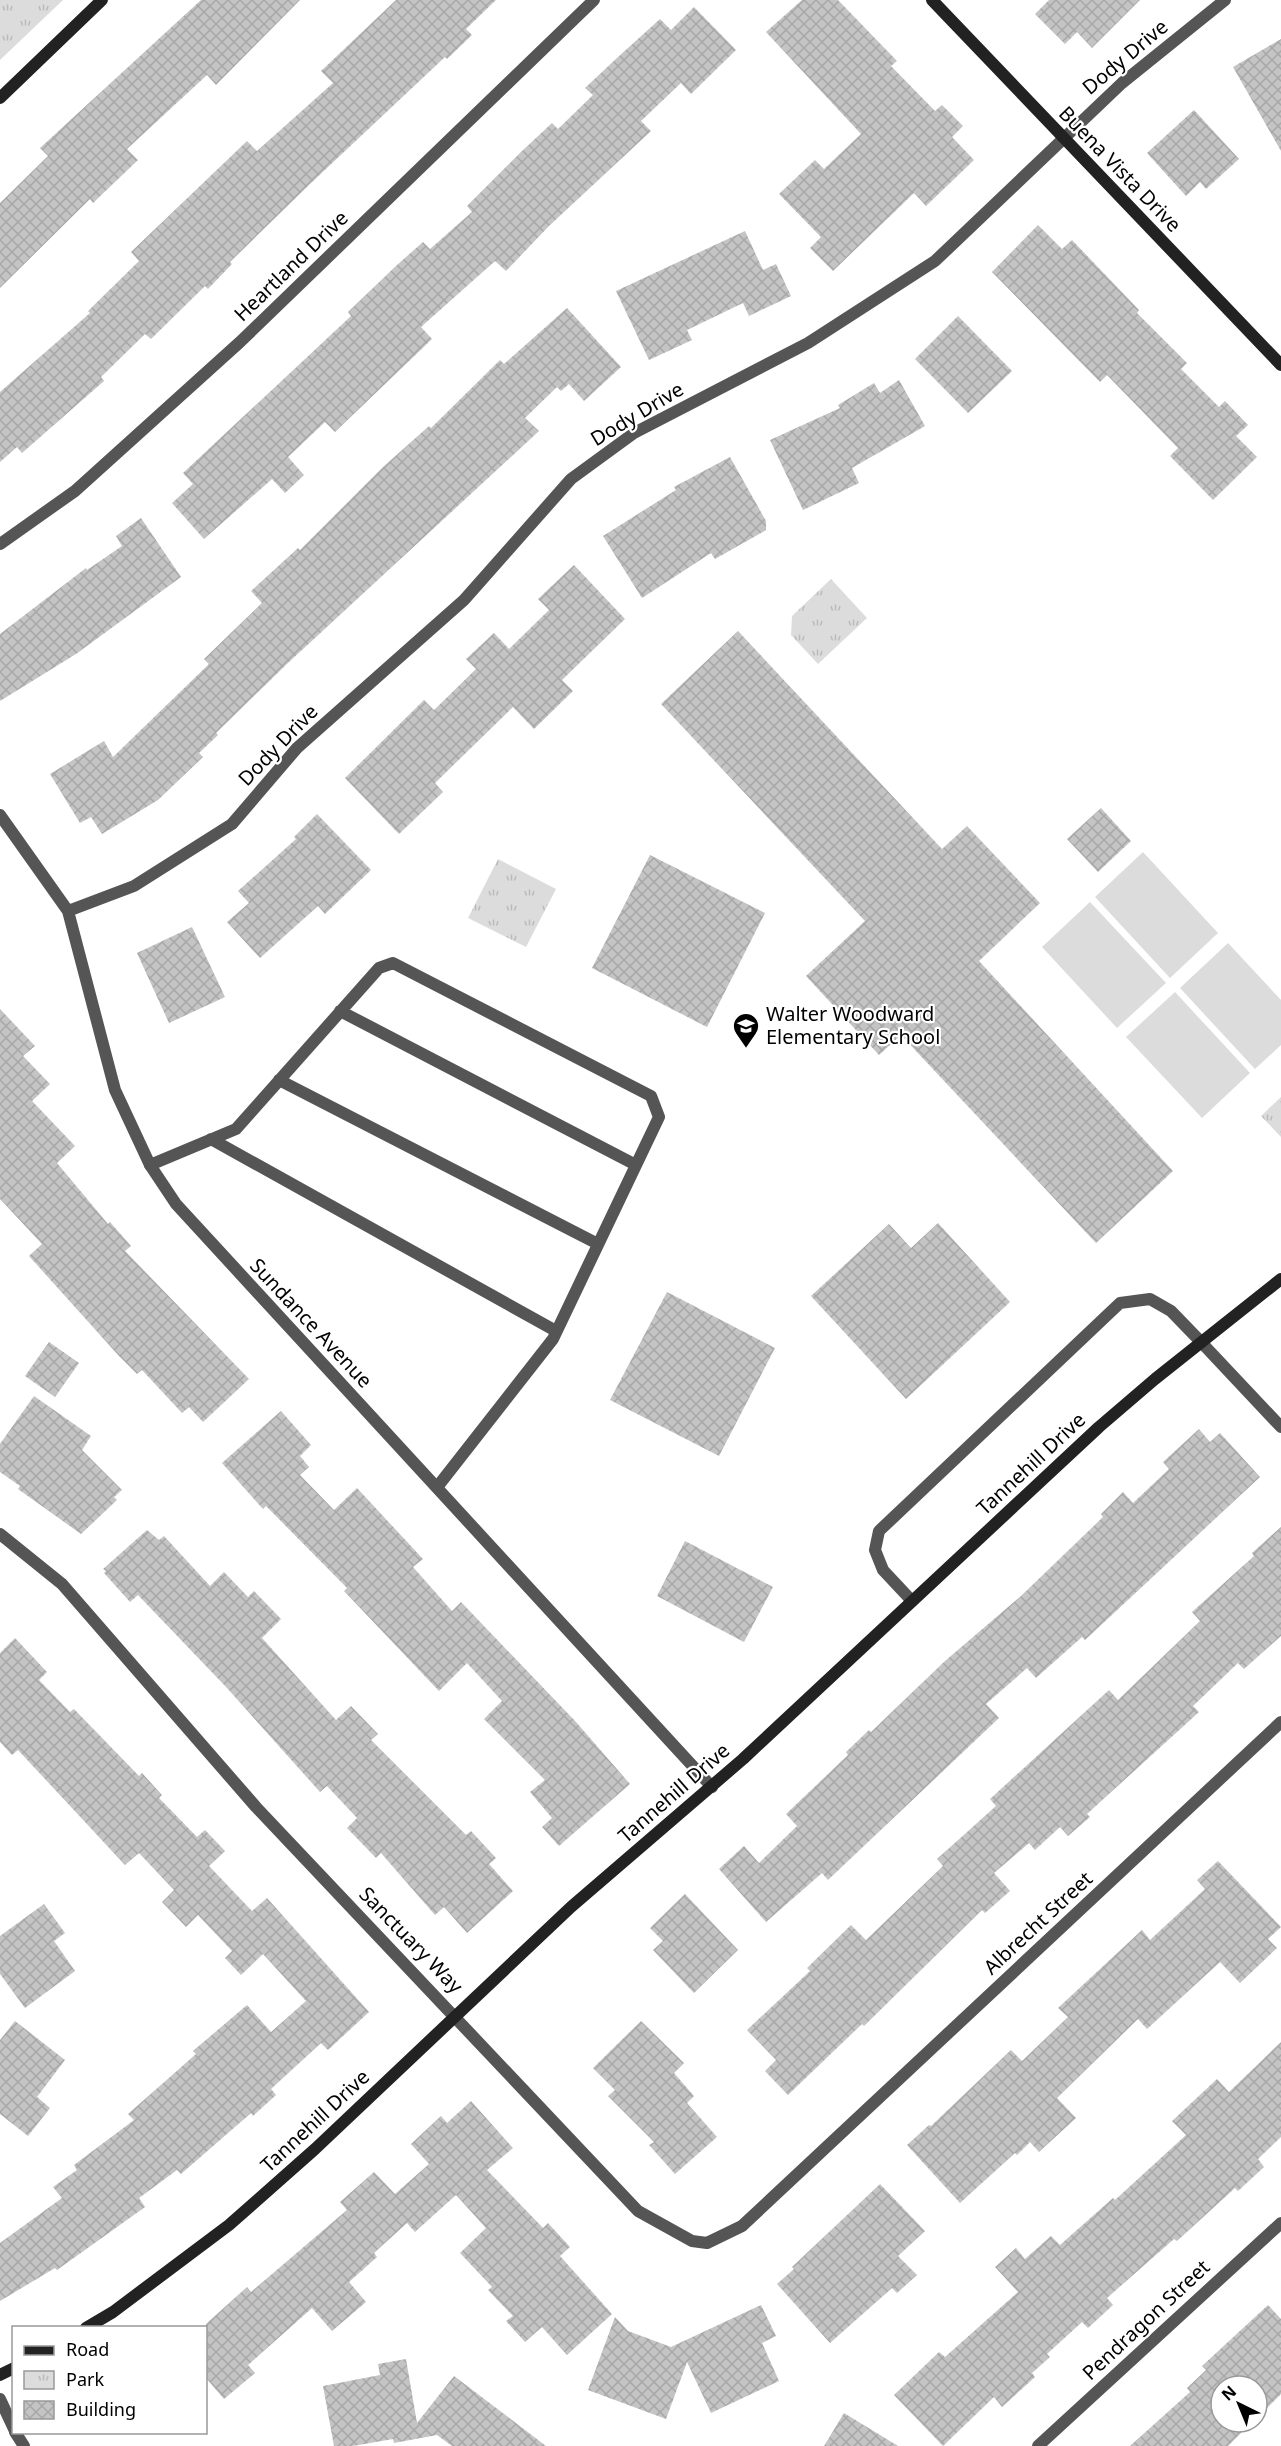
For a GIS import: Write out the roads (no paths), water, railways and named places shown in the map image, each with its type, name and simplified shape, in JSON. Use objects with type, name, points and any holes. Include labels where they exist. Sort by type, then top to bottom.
[{"type":"street","points":[[0,98],[102,0]]},
{"type":"street","name":"Heartland Drive","points":[[0,544],[75,491],[240,342],[594,0]]},
{"type":"street","name":"Buena Vista Drive","points":[[932,0],[1281,365]]},
{"type":"street","name":"Dody Drive","points":[[68,911],[134,886],[232,824],[297,748],[464,600],[571,479],[634,433],[808,343],[935,261],[1122,82],[1224,0]]},
{"type":"street","name":"Sundance Avenue","points":[[0,815],[68,911],[115,1090],[150,1165],[176,1204],[280,1320],[438,1486],[712,1787]]},
{"type":"street","points":[[150,1165],[236,1129],[379,968],[393,963],[651,1096],[659,1118],[556,1331],[438,1486]]},
{"type":"street","points":[[340,1011],[636,1165]]},
{"type":"street","points":[[279,1080],[598,1244]]},
{"type":"street","points":[[212,1139],[556,1331]]},
{"type":"street","name":"Tannehill Drive","points":[[89,2326],[113,2312],[229,2225],[315,2149],[571,1907],[712,1787],[1100,1427],[1201,1342],[1281,1279]]},
{"type":"street","points":[[912,1601],[884,1570],[875,1550],[879,1531],[1120,1303],[1150,1299],[1171,1311],[1281,1427]]},
{"type":"street","name":"Sanctuary Way","points":[[0,1534],[62,1584],[256,1807],[638,2211],[692,2241],[707,2243],[742,2226],[822,2151]]},
{"type":"street","name":"Albrecht Street","points":[[822,2151],[1281,1722]]},
{"type":"street","name":"Pendragon Street","points":[[1038,2446],[1281,2223]]},
{"type":"street","points":[[0,2399],[12,2426]]},
{"type":"place","name":"Walter Woodward Elementary School","points":[[746,1049]]}]
